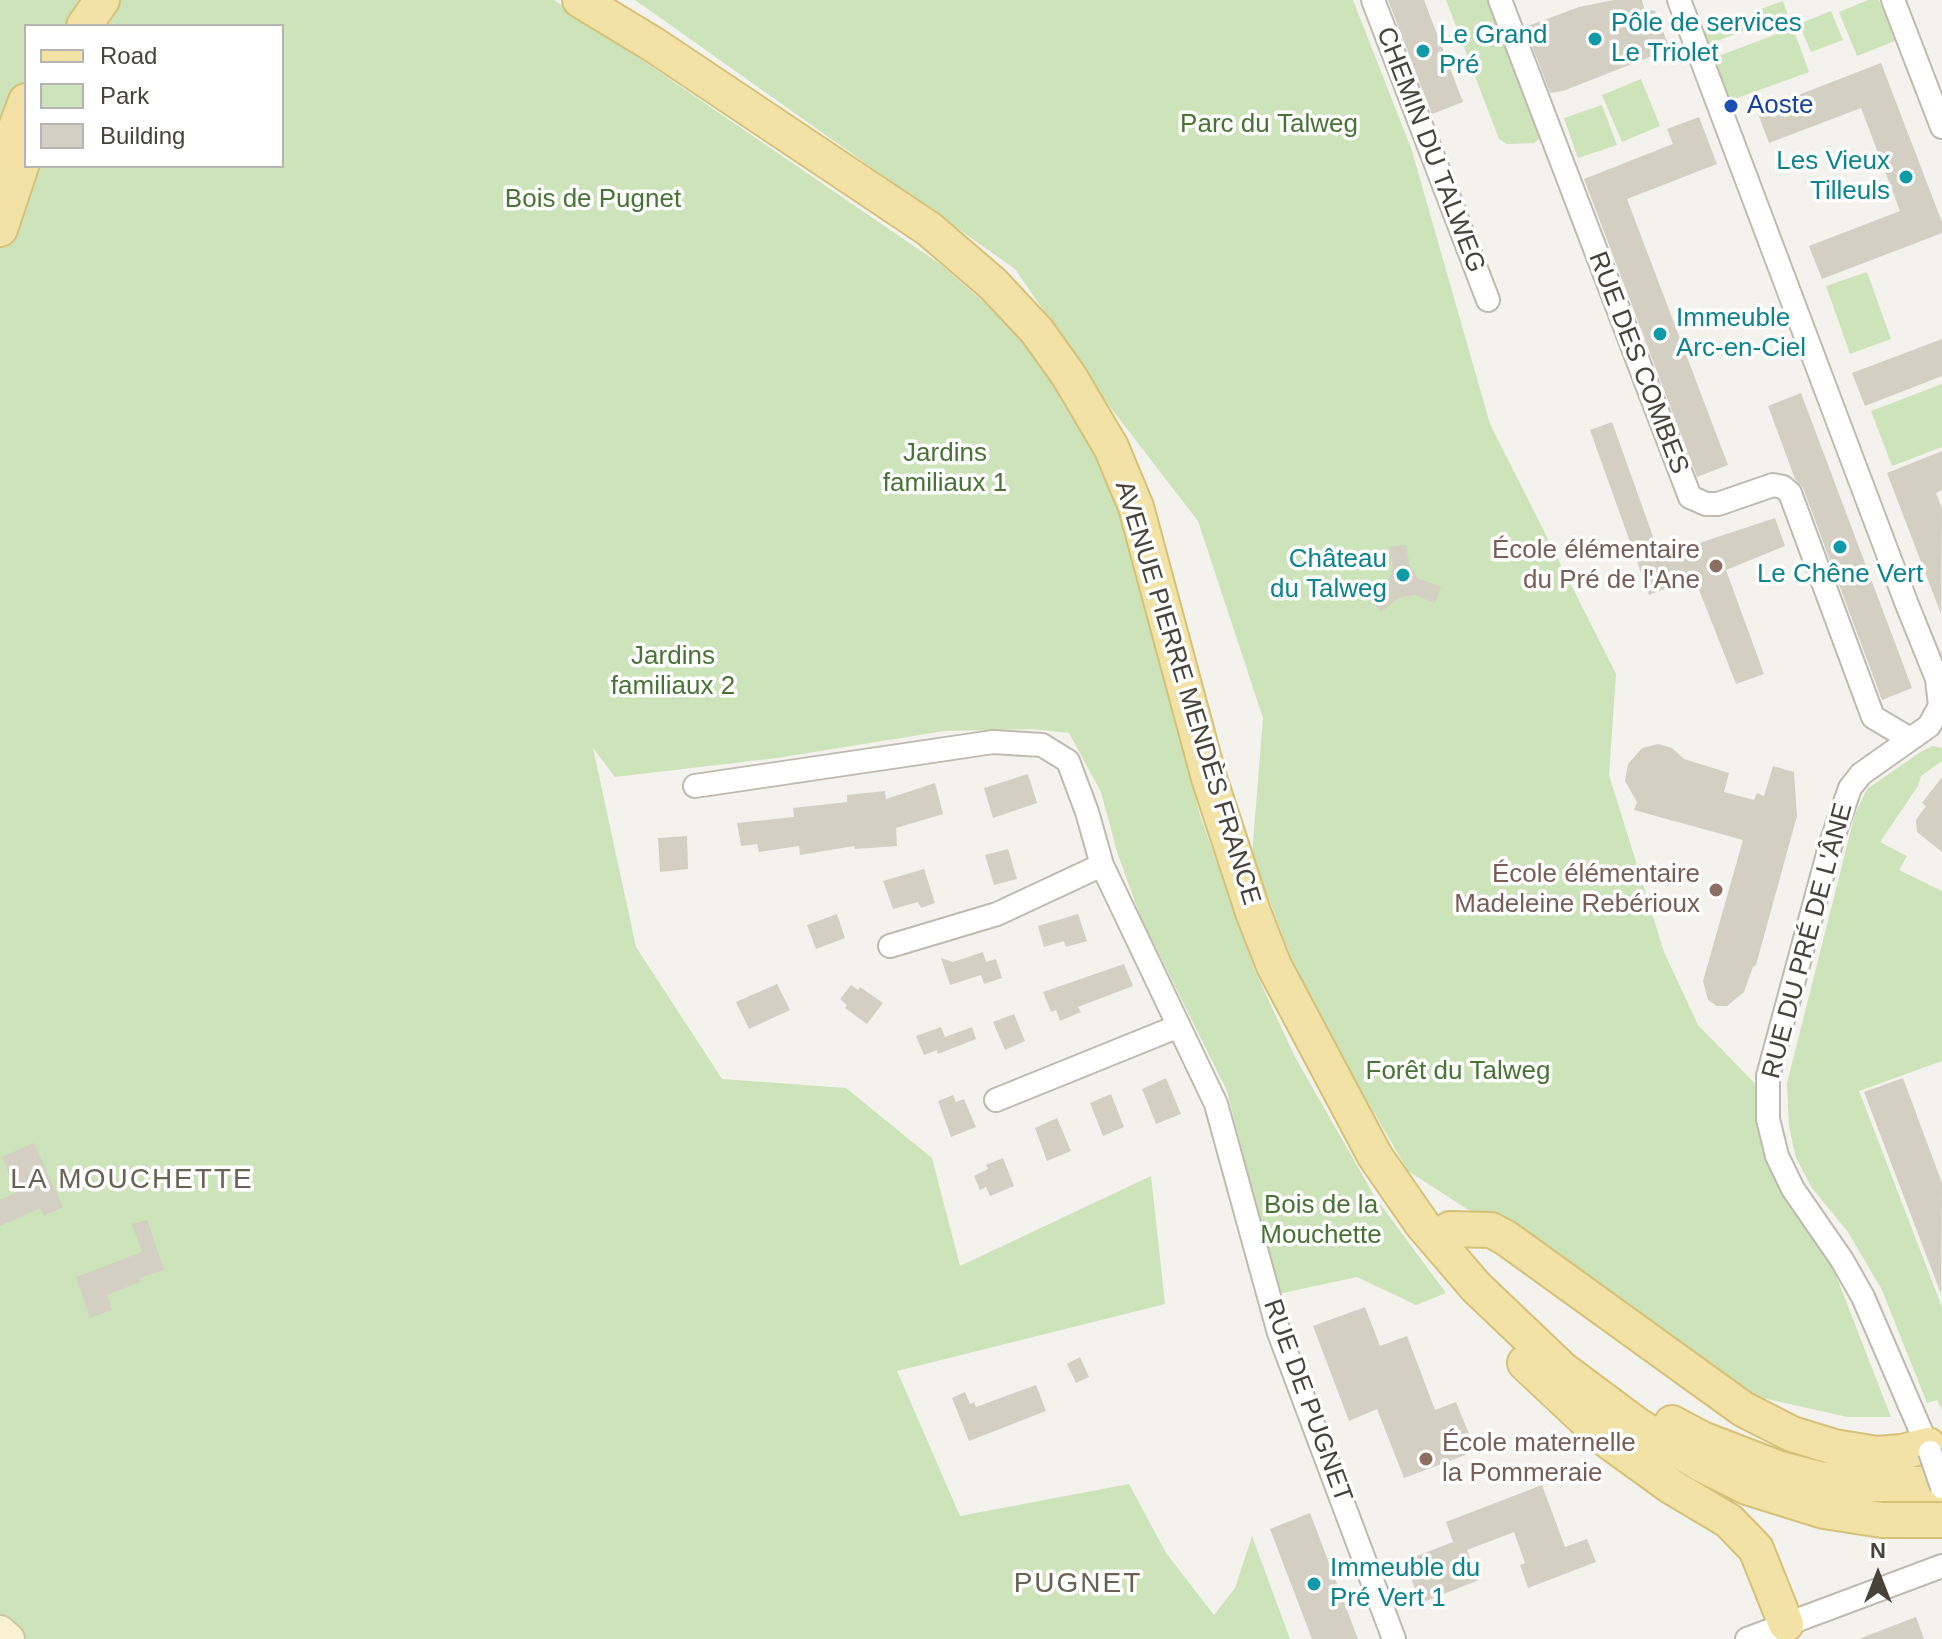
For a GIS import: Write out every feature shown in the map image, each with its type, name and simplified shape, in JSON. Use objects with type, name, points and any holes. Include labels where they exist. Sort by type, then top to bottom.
[{"type":"main road","points":[[64,24],[79,0]]},
{"type":"main road","points":[[85,24],[102,0]]},
{"type":"main road","name":"AVENUE PIERRE MENDÈS FRANCE","points":[[580,0],[654,45],[929,229],[993,284],[1037,331],[1069,376],[1111,447],[1136,507],[1186,700],[1253,912],[1274,966],[1375,1156],[1414,1213],[1476,1287],[1562,1369],[1637,1425],[1701,1464],[1747,1487],[1783,1500],[1850,1517],[1942,1520]]},
{"type":"main road","name":"AVENUE PIERRE MENDÈS FRANCE","points":[[606,0],[654,45]]},
{"type":"main road","points":[[0,170],[24,106]]},
{"type":"main road","points":[[0,229],[24,157]]},
{"type":"main road","points":[[1346,1103],[1362,1163],[1434,1264],[1463,1299],[1573,1411],[1607,1440],[1672,1487],[1729,1521],[1756,1549],[1786,1624]]},
{"type":"main road","name":"AVENUE PIERRE MENDÈS FRANCE","points":[[1346,1103],[1382,1139],[1450,1229],[1515,1300],[1562,1345],[1643,1408],[1702,1439],[1780,1469],[1819,1479],[1859,1484],[1942,1486]]},
{"type":"main road","points":[[1450,1229],[1491,1230],[1506,1238],[1743,1409],[1792,1434],[1834,1447],[1877,1454],[1929,1449]]},
{"type":"street","name":"CHEMIN DU TALWEG","points":[[1373,0],[1488,300]]},
{"type":"street","name":"RUE DES COMBES","points":[[1501,0],[1544,120],[1690,497],[1706,504],[1718,504],[1773,485],[1783,487],[1790,493],[1873,717],[1910,739]]},
{"type":"street","name":"RUE DU PRÉ DE L'ÂNE","points":[[1679,0],[1937,679],[1941,708],[1929,726],[1861,774],[1845,801],[1768,1076],[1768,1119],[1777,1156],[1793,1189],[1842,1260],[1863,1297],[1942,1486]]},
{"type":"street","points":[[1893,0],[1942,127]]},
{"type":"street","name":"RUE DE PUGNET","points":[[695,786],[993,742],[1042,745],[1068,761],[1102,865],[1216,1104],[1279,1333],[1394,1639]]},
{"type":"street","points":[[890,946],[997,914],[1102,865]]},
{"type":"street","points":[[996,1100],[1179,1026]]},
{"type":"street","points":[[1747,1639],[1942,1566]]},
{"type":"street","points":[[0,1631],[9,1639]]},
{"type":"green space","points":[[0,0],[554,0],[940,264],[1016,330],[1062,390],[1108,483],[1144,585],[1200,815],[1255,971],[1295,1057],[1375,1197],[1446,1293],[1416,1305],[1357,1277],[1278,1294],[1227,1091],[1141,918],[1117,852],[1101,792],[1069,733],[1032,729],[944,731],[777,758],[615,777],[593,748],[636,947],[722,1079],[846,1088],[932,1158],[960,1266],[1151,1176],[1165,1304],[897,1371],[960,1516],[1129,1484],[1166,1553],[1214,1615],[1235,1588],[1252,1536],[1290,1639],[0,1639]]},
{"type":"green space","name":"Parc du Talweg","points":[[635,0],[1353,0],[1412,151],[1490,424],[1616,674],[1609,775],[1664,952],[1698,1025],[1766,1095],[1891,1417],[1847,1417],[1763,1398],[1723,1384],[1585,1285],[1408,1171],[1306,996],[1252,855],[1263,718],[1198,521],[1110,407],[1015,269]]},
{"type":"green space","points":[[1446,0],[1490,0],[1540,138],[1534,143],[1507,144],[1499,139]]},
{"type":"green space","points":[[1868,0],[1879,0],[1895,41],[1857,56],[1839,12]]},
{"type":"green space","points":[[1783,1],[1788,16],[1760,26],[1755,11]]},
{"type":"green space","points":[[1831,11],[1843,40],[1811,52],[1799,24]]},
{"type":"green space","points":[[1746,14],[1751,28],[1707,45],[1701,31]]},
{"type":"green space","points":[[1793,28],[1809,72],[1729,101],[1713,58]]},
{"type":"green space","points":[[1641,79],[1660,126],[1622,142],[1602,95]]},
{"type":"green space","points":[[1602,105],[1617,145],[1578,158],[1564,118]]},
{"type":"green space","points":[[1867,272],[1891,339],[1850,354],[1826,286]]},
{"type":"green space","points":[[1942,384],[1942,447],[1892,466],[1871,411]]},
{"type":"green space","points":[[1933,746],[1942,748],[1942,761],[1921,776],[1918,786],[1880,842],[1907,856],[1899,870],[1942,891],[1942,1061],[1859,1091],[1942,1307],[1942,1410],[1937,1400],[1927,1403],[1882,1290],[1848,1232],[1812,1188],[1796,1158],[1789,1126],[1787,1083],[1855,814],[1867,789]]},
{"type":"building","name":"Le Grand Pré","points":[[1388,0],[1424,0],[1463,102],[1432,114]]},
{"type":"building","name":"Pôle de services Le Triolet","points":[[1614,0],[1642,0],[1644,8],[1655,11],[1670,49],[1563,91],[1550,93],[1525,27],[1579,7]]},
{"type":"building","name":"Les Vieux Tilleuls","points":[[1881,63],[1942,222],[1942,233],[1822,279],[1809,246],[1900,211],[1861,108],[1769,143],[1757,111]]},
{"type":"building","name":"Immeuble Arc-en-Ciel","points":[[1699,117],[1717,164],[1627,199],[1728,465],[1697,477],[1584,179],[1673,144],[1667,129]]},
{"type":"building","points":[[1942,339],[1942,376],[1865,406],[1852,373]]},
{"type":"building","name":"Le Chêne Vert","points":[[1801,393],[1912,688],[1882,700],[1803,488],[1795,479],[1768,406]]},
{"type":"building","points":[[1612,422],[1660,556],[1775,518],[1785,546],[1726,570],[1764,674],[1736,684],[1694,577],[1649,595],[1590,430]]},
{"type":"building","points":[[1942,451],[1942,490],[1936,493],[1942,508],[1941,614],[1887,473]]},
{"type":"building","name":"Château du Talweg","points":[[1406,545],[1410,567],[1419,579],[1441,587],[1435,603],[1415,595],[1398,598],[1381,612],[1370,599],[1387,585],[1393,568],[1389,547]]},
{"type":"building","points":[[1658,744],[1672,748],[1684,759],[1729,773],[1724,792],[1754,800],[1757,793],[1764,796],[1773,766],[1794,772],[1797,816],[1756,965],[1744,992],[1727,1006],[1717,1006],[1708,1000],[1703,981],[1743,840],[1634,810],[1637,802],[1625,781],[1628,764],[1642,748]]},
{"type":"building","points":[[1028,774],[1037,803],[993,818],[984,788]]},
{"type":"building","points":[[1942,777],[1942,852],[1917,832],[1916,820],[1926,806],[1922,803]]},
{"type":"building","points":[[935,783],[943,814],[896,828],[897,846],[855,849],[854,846],[800,855],[799,846],[759,852],[757,844],[741,846],[737,823],[794,817],[793,808],[847,802],[847,795],[885,791],[886,799]]},
{"type":"building","points":[[687,836],[688,869],[660,872],[658,838]]},
{"type":"building","points":[[1008,849],[1017,879],[994,885],[985,855]]},
{"type":"building","points":[[924,869],[935,903],[921,908],[918,902],[893,909],[883,881]]},
{"type":"building","points":[[837,914],[845,938],[816,949],[807,925]]},
{"type":"building","points":[[1078,914],[1087,941],[1066,947],[1064,941],[1044,947],[1038,926]]},
{"type":"building","points":[[983,952],[986,962],[996,959],[1002,978],[984,984],[981,975],[950,985],[941,958],[953,962]]},
{"type":"building","points":[[1124,964],[1133,986],[1078,1007],[1081,1012],[1060,1021],[1056,1010],[1051,1012],[1043,992]]},
{"type":"building","points":[[777,984],[790,1010],[749,1029],[736,1002]]},
{"type":"building","points":[[851,985],[858,990],[860,987],[883,1003],[867,1024],[845,1008],[847,1005],[840,999]]},
{"type":"building","points":[[1014,1014],[1025,1041],[1005,1050],[993,1022]]},
{"type":"building","points":[[941,1027],[945,1037],[972,1027],[976,1039],[938,1054],[937,1050],[924,1055],[916,1036]]},
{"type":"building","points":[[1166,1078],[1181,1114],[1156,1124],[1142,1089]]},
{"type":"building","points":[[1903,1078],[1942,1183],[1941,1294],[1864,1092]]},
{"type":"building","points":[[1111,1094],[1124,1127],[1103,1136],[1090,1103]]},
{"type":"building","points":[[953,1095],[956,1102],[964,1099],[976,1127],[951,1137],[938,1101]]},
{"type":"building","points":[[1057,1118],[1071,1151],[1047,1161],[1035,1128]]},
{"type":"building","points":[[34,1143],[63,1207],[44,1216],[40,1208],[0,1226],[0,1200],[17,1192],[2,1157]]},
{"type":"building","points":[[1003,1158],[1014,1186],[990,1196],[986,1187],[980,1190],[974,1176],[988,1169],[986,1165]]},
{"type":"building","points":[[147,1220],[164,1270],[139,1278],[140,1282],[107,1295],[112,1310],[90,1318],[76,1277],[142,1252],[132,1224]]},
{"type":"building","points":[[1365,1307],[1380,1346],[1407,1336],[1435,1410],[1456,1402],[1476,1451],[1404,1478],[1377,1409],[1349,1421],[1313,1326]]},
{"type":"building","points":[[1080,1357],[1089,1377],[1076,1383],[1067,1364]]},
{"type":"building","points":[[1036,1385],[1046,1411],[969,1441],[952,1398],[965,1392],[970,1404],[974,1402],[976,1407]]},
{"type":"building","points":[[1542,1485],[1565,1547],[1587,1539],[1596,1562],[1528,1588],[1520,1565],[1525,1563],[1514,1532],[1467,1550],[1479,1580],[1421,1603],[1404,1561],[1453,1542],[1446,1522]]},
{"type":"building","name":"Immeuble du Pré Vert 1","points":[[1310,1513],[1358,1639],[1312,1639],[1270,1529]]},
{"type":"building","points":[[1916,1617],[1924,1639],[1861,1638]]},
{"type":"place","name":"Pôle de services Le Triolet","points":[[1595,39]]},
{"type":"place","name":"Le Grand Pré","points":[[1423,51]]},
{"type":"place","name":"Aoste","points":[[1731,106]]},
{"type":"place","name":"Les Vieux Tilleuls","points":[[1906,177]]},
{"type":"place","name":"Immeuble Arc-en-Ciel","points":[[1660,334]]},
{"type":"place","name":"Le Chêne Vert","points":[[1840,547]]},
{"type":"place","name":"École élémentaire du Pré de l'Ane","points":[[1716,566]]},
{"type":"place","name":"Château du Talweg","points":[[1403,575]]},
{"type":"place","name":"École élémentaire Madeleine Rebérioux","points":[[1716,890]]},
{"type":"place","name":"École maternelle la Pommeraie","points":[[1426,1459]]},
{"type":"place","name":"Immeuble du Pré Vert 1","points":[[1314,1584]]},
{"type":"district","name":"LA MOUCHETTE","points":[[132,1180]]},
{"type":"district","name":"PUGNET","points":[[1078,1584]]},
{"type":"park label","name":"Bois de Pugnet","points":[[593,200]]},
{"type":"park label","name":"Jardins familiaux 1","points":[[945,469]]},
{"type":"park label","name":"Jardins familiaux 2","points":[[673,672]]},
{"type":"park label","name":"Forêt du Talweg","points":[[1458,1072]]},
{"type":"park label","name":"Bois de la Mouchette","points":[[1321,1221]]}]
